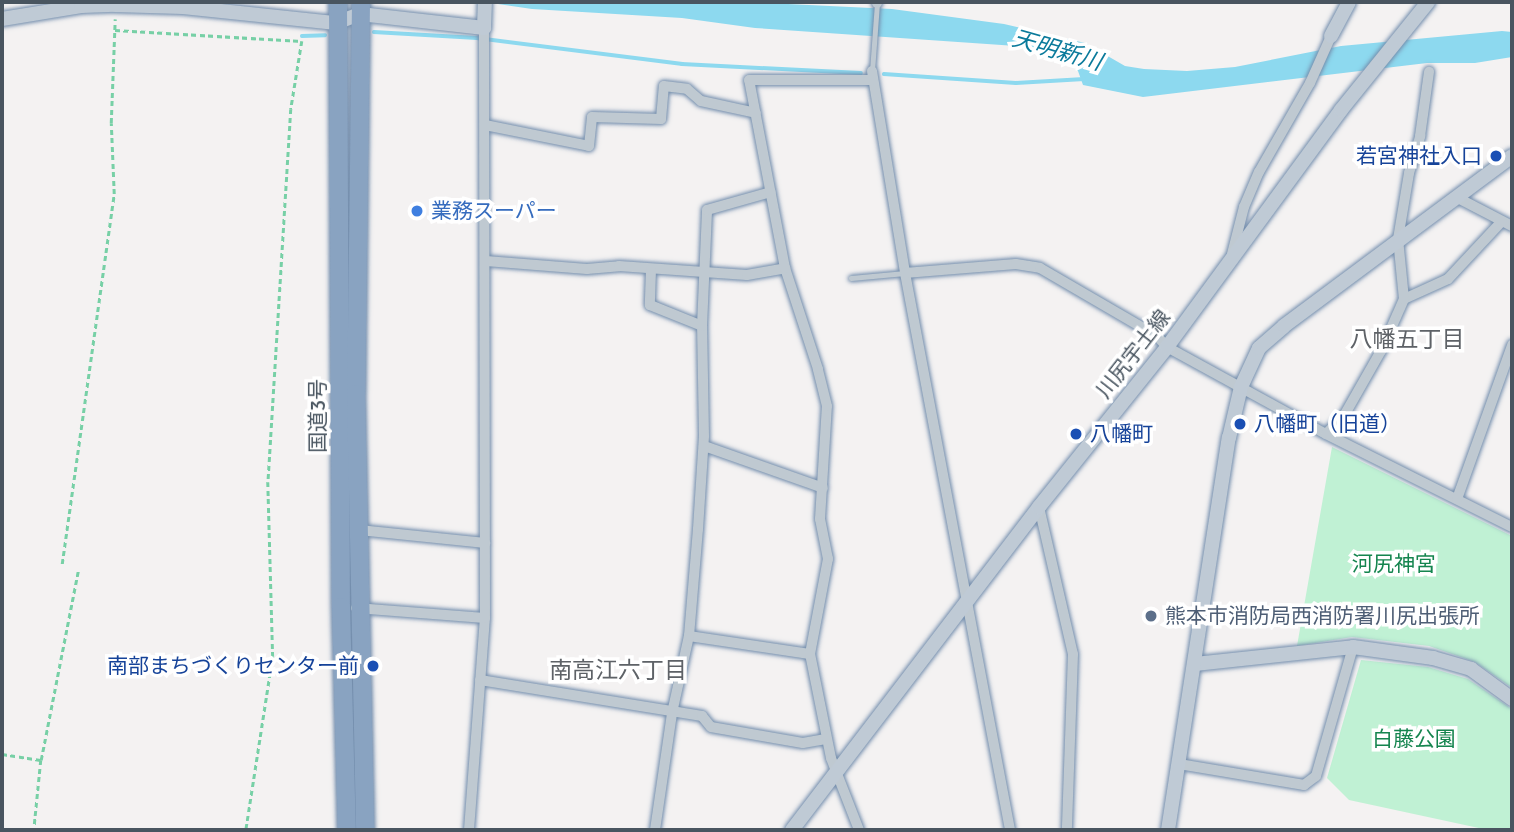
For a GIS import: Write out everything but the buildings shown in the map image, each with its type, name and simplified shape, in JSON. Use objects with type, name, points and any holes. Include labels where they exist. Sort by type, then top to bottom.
[{"type":"highway","name":"国道3号","points":[[338,2],[341,607],[347,830]]},
{"type":"highway","name":"国道3号","points":[[360,8],[356,394],[365,830]]},
{"type":"main road","points":[[1331,36],[1349,2]]},
{"type":"main road","name":"川尻宇土線","points":[[792,830],[1039,507],[1167,347],[1366,79],[1428,2]]},
{"type":"main road","points":[[2,19],[69,7],[115,5],[183,7],[337,23],[360,8],[484,28],[484,5]]},
{"type":"main road","points":[[1168,830],[1219,499],[1241,387],[1259,348],[1398,239],[1512,156]]},
{"type":"main road","points":[[1195,664],[1353,647],[1433,658],[1471,669],[1512,699]]},
{"type":"street","points":[[469,830],[485,618],[484,28]]},
{"type":"street","points":[[1231,258],[1244,207],[1259,172],[1310,83],[1331,36]]},
{"type":"street","points":[[1325,434],[1351,403],[1381,351],[1404,299],[1398,239],[1409,173],[1420,136],[1429,72]]},
{"type":"street","points":[[859,830],[835,773],[810,654],[828,559],[820,519],[827,406],[818,369],[785,268],[749,80],[873,76],[905,273],[1010,830]]},
{"type":"street","points":[[485,125],[589,146],[592,117],[660,119],[664,86],[687,89],[701,101],[756,113]]},
{"type":"street","points":[[655,830],[672,713],[689,636],[704,446],[702,326],[707,210],[771,192]]},
{"type":"street","points":[[1404,299],[1448,279],[1507,223],[1456,197]]},
{"type":"street","points":[[486,261],[587,270],[619,266],[651,270],[706,270],[747,275],[785,268]]},
{"type":"street","points":[[905,273],[1016,264],[1040,268],[1157,336],[1167,347],[1325,434],[1512,527]]},
{"type":"street","points":[[651,270],[650,305],[702,326]]},
{"type":"street","points":[[1457,499],[1512,345]]},
{"type":"street","points":[[704,446],[822,488]]},
{"type":"street","points":[[1039,507],[1073,654],[1067,830]]},
{"type":"street","points":[[359,530],[485,542]]},
{"type":"street","points":[[341,607],[485,618]]},
{"type":"street","points":[[689,636],[810,654]]},
{"type":"street","points":[[1179,764],[1304,785],[1317,776],[1353,647]]},
{"type":"street","points":[[480,680],[702,716],[711,727],[803,743],[826,738]]},
{"type":"lane","points":[[873,76],[877,2]]},
{"type":"lane","points":[[851,278],[905,273]]},
{"type":"path","points":[[62,564],[114,194],[111,123],[115,5]]},
{"type":"path","points":[[115,30],[302,41],[291,109],[268,482],[273,656],[246,830]]},
{"type":"path","points":[[34,830],[41,760],[78,571]]},
{"type":"path","points":[[2,754],[41,760]]},
{"type":"green space","name":"河尻神宮","points":[[1332,447],[1512,536],[1512,688],[1475,662],[1429,646],[1352,637],[1297,646]]},
{"type":"green space","name":"白藤公園","points":[[1361,660],[1428,667],[1468,679],[1512,709],[1512,830],[1488,830],[1349,800],[1327,778]]},
{"type":"water","name":"天明新川","points":[[484,2],[747,2],[892,9],[1004,24],[1085,43],[1125,66],[1144,69],[1187,71],[1235,67],[1341,46],[1502,31],[1512,32],[1512,57],[1475,63],[1427,63],[1143,97],[1083,85],[1078,71],[1069,61],[1016,46],[755,28],[682,18],[532,9]]},
{"type":"waterway","points":[[374,32],[477,38],[682,64],[861,73]]},
{"type":"waterway","points":[[302,36],[325,35]]},
{"type":"waterway","name":"天明新川","points":[[884,74],[1016,83],[1084,79]]},
{"type":"place","name":"若宮神社入口","points":[[1496,156]]},
{"type":"place","name":"業務スーパー","points":[[417,211]]},
{"type":"place","name":"八幡町（旧道）","points":[[1240,424]]},
{"type":"place","name":"八幡町","points":[[1076,434]]},
{"type":"place","name":"熊本市消防局西消防署川尻出張所","points":[[1151,616]]},
{"type":"place","name":"南部まちづくりセンター前","points":[[373,666]]},
{"type":"district","name":"八幡五丁目","points":[[1407,340]]},
{"type":"district","name":"南高江六丁目","points":[[618,671]]}]
